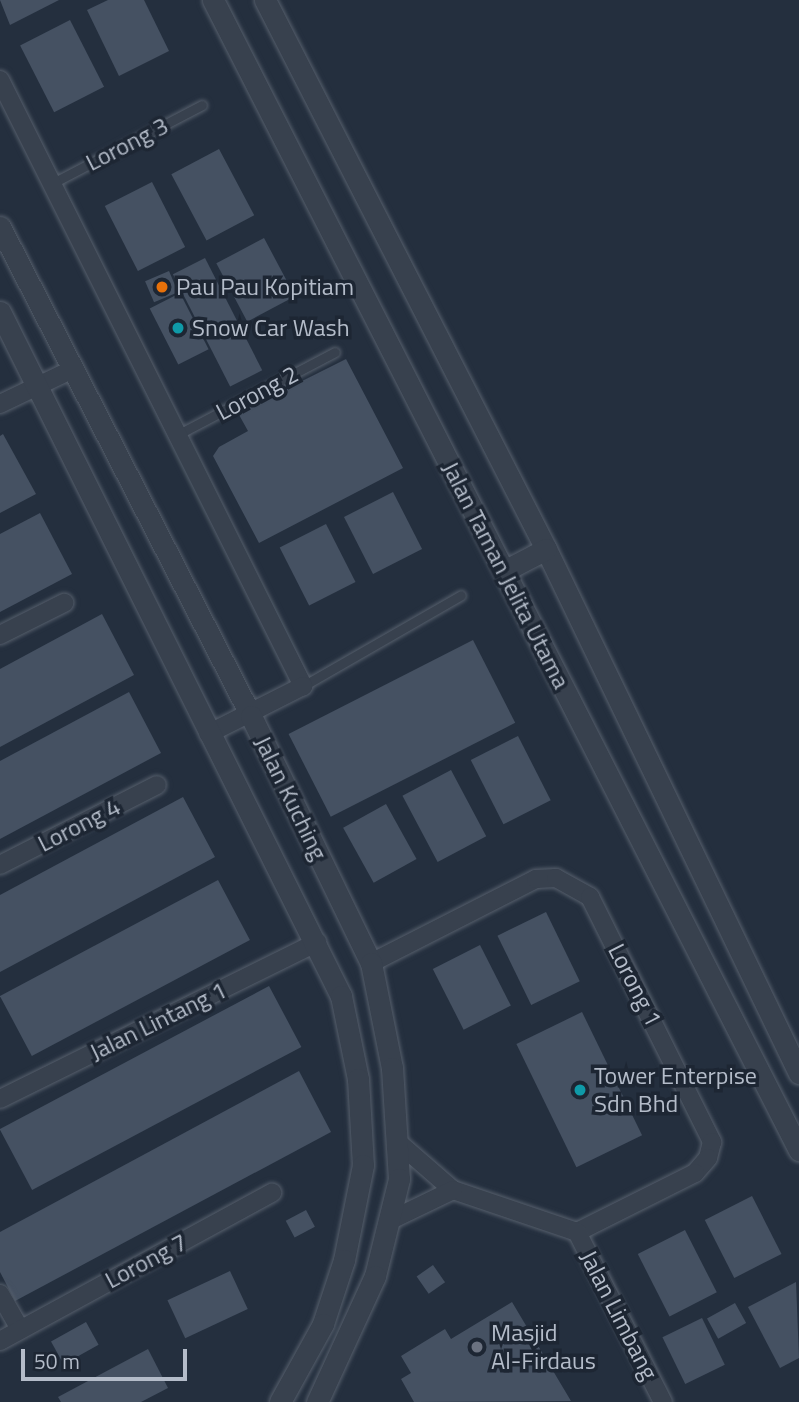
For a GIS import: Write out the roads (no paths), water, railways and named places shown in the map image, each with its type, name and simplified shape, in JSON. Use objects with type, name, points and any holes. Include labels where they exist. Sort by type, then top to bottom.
[{"type":"street","name":"Jalan Taman Jelita Utama","points":[[213,0],[799,1150]]},
{"type":"street","name":"Jalan Taman Jelita Utama","points":[[265,0],[547,549],[799,1073]]},
{"type":"street","points":[[0,80],[303,686],[251,716],[208,734]]},
{"type":"street","name":"Jalan Kuching","points":[[0,227],[251,716],[371,963],[392,1068],[400,1144],[399,1179],[375,1276],[317,1402]]},
{"type":"street","name":"Jalan Kuching","points":[[0,312],[208,734],[317,942],[341,996],[358,1079],[363,1166],[344,1260],[323,1324],[280,1402]]},
{"type":"street","points":[[0,404],[73,369]]},
{"type":"street","points":[[504,571],[547,549]]},
{"type":"street","points":[[0,635],[64,603]]},
{"type":"street","name":"Lorong 4","points":[[0,864],[157,785]]},
{"type":"street","name":"Lorong 1","points":[[371,963],[536,879],[556,878],[590,897],[712,1142],[708,1158],[695,1173],[577,1232]]},
{"type":"street","name":"Jalan Lintang 1","points":[[0,1099],[317,942]]},
{"type":"street","name":"Jalan Limbang","points":[[400,1144],[453,1190],[577,1232],[663,1402]]},
{"type":"street","points":[[389,1221],[453,1190]]},
{"type":"street","name":"Lorong 7","points":[[0,1340],[272,1193]]},
{"type":"street","points":[[0,1294],[20,1329]]},
{"type":"lane","name":"Lorong 3","points":[[52,183],[202,105]]},
{"type":"lane","name":"Lorong 2","points":[[179,434],[335,352]]},
{"type":"lane","points":[[303,686],[461,595]]},
{"type":"place","name":"Pau Pau Kopitiam","points":[[162,287]]},
{"type":"place","name":"Snow Car Wash","points":[[178,328]]},
{"type":"place","name":"Tower Enterpise Sdn Bhd","points":[[580,1090]]},
{"type":"place","name":"Masjid Al-Firdaus","points":[[477,1347]]}]
